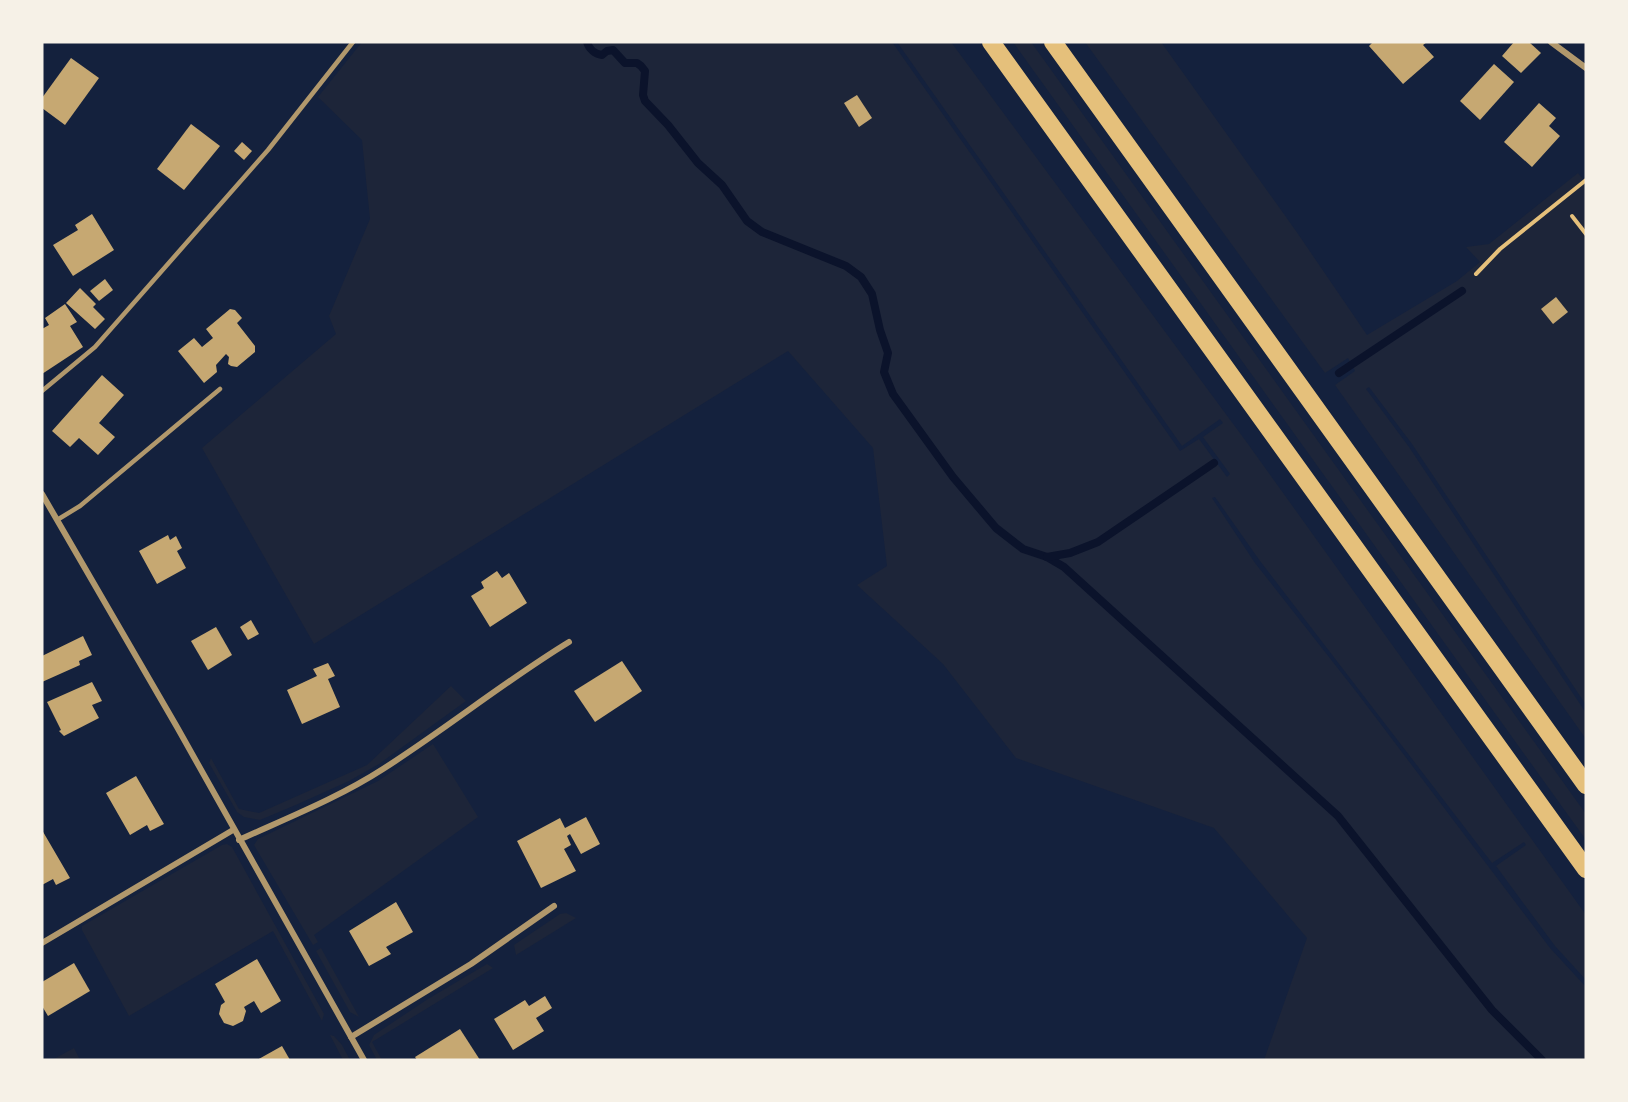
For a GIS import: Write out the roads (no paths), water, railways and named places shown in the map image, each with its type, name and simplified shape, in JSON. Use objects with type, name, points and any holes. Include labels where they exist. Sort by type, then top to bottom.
[{"type":"highway","points":[[990,42],[1586,869]]},
{"type":"highway","points":[[1053,42],[1586,785]]},
{"type":"street","points":[[1551,42],[1586,68]]},
{"type":"street","points":[[42,494],[177,727],[364,1060]]},
{"type":"street","points":[[239,840],[352,787],[381,770],[513,677],[569,642]]},
{"type":"street","points":[[42,943],[233,830]]},
{"type":"street","points":[[351,1037],[471,964],[554,906]]},
{"type":"lane","points":[[42,391],[95,347],[268,150],[353,42]]},
{"type":"lane","points":[[57,520],[80,506],[220,389]]},
{"type":"waterway","points":[[587,42],[597,54],[602,55],[613,50],[625,63],[637,63],[641,66],[645,71],[643,95],[645,101],[668,125],[698,163],[722,185],[747,221],[762,232],[846,266],[861,277],[872,294],[888,353],[884,372],[893,394],[953,477],[996,528],[1023,549],[1047,557],[1064,567],[1338,816],[1492,1010],[1542,1060]]},
{"type":"waterway","points":[[1339,373],[1462,291]]},
{"type":"waterway","points":[[1047,557],[1070,553],[1098,542],[1214,463]]}]
